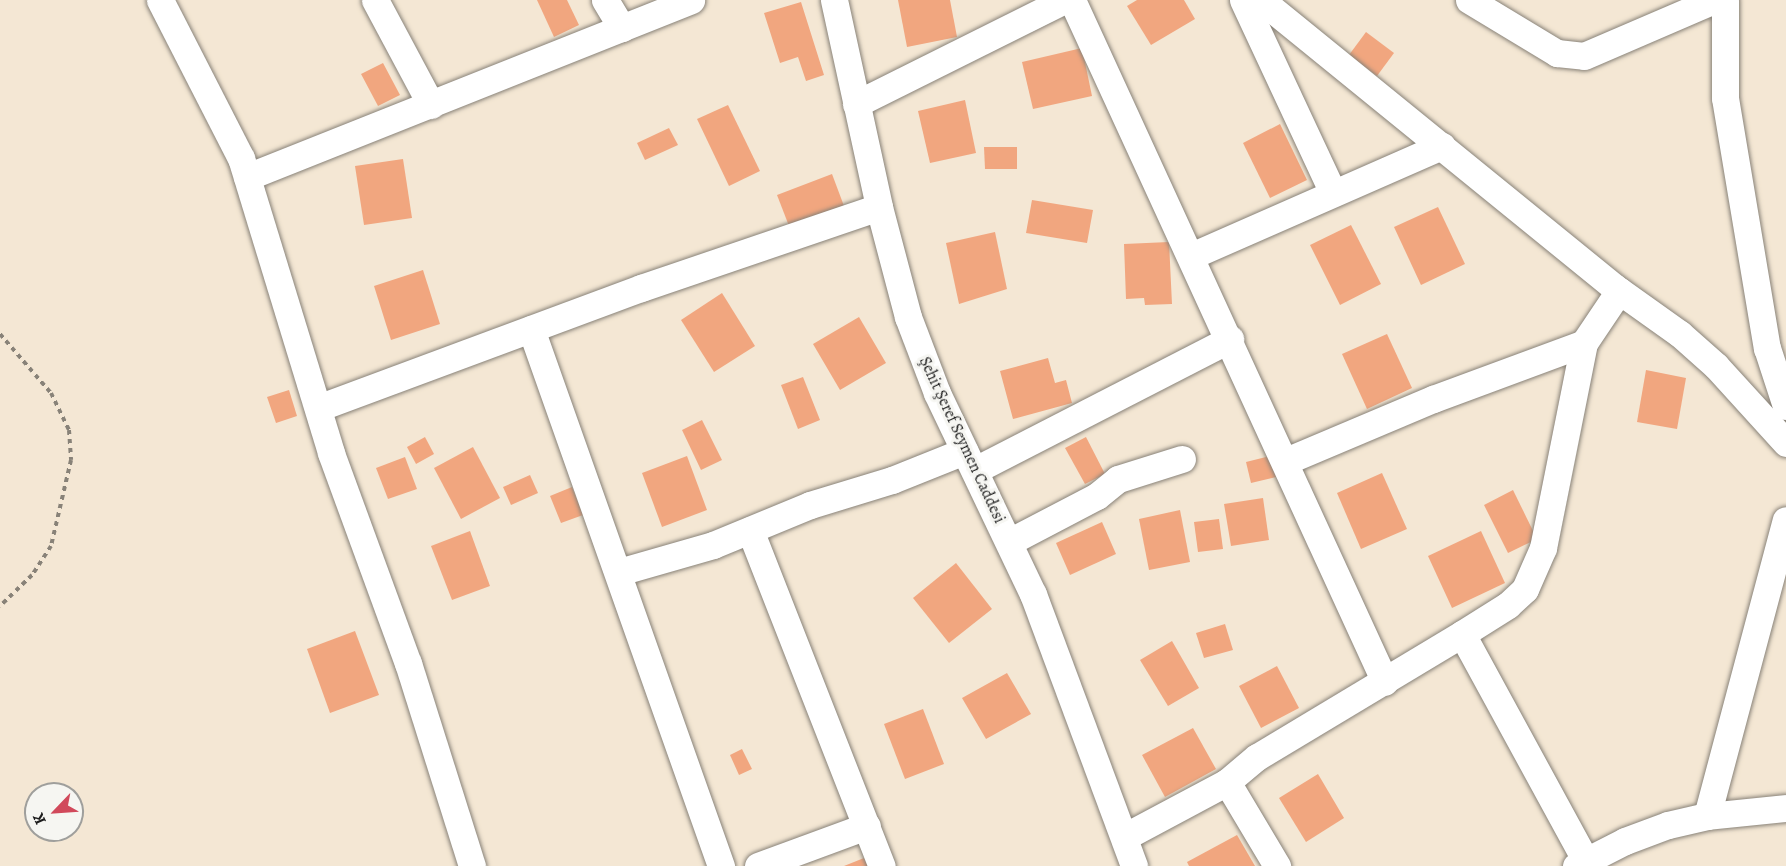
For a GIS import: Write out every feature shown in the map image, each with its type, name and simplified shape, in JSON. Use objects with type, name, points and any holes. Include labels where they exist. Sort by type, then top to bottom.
[{"type":"street","points":[[160,0],[193,59],[248,177],[331,453],[408,663],[472,866]]},
{"type":"street","points":[[375,0],[431,105]]},
{"type":"street","points":[[605,0],[622,28]]},
{"type":"street","points":[[248,177],[691,0]]},
{"type":"street","name":"Şehit Şeref Seymen Caddesi","points":[[834,0],[879,207],[908,317],[969,460],[1009,542],[1061,662],[1126,836],[1134,866]]},
{"type":"street","points":[[856,104],[1065,0]]},
{"type":"street","points":[[1072,0],[1286,461],[1385,682]]},
{"type":"street","points":[[1243,0],[1333,193]]},
{"type":"street","points":[[1261,0],[1619,291],[1716,366],[1786,443]]},
{"type":"street","points":[[1469,0],[1557,54],[1584,56],[1714,0]]},
{"type":"street","points":[[1725,0],[1725,98],[1767,348],[1786,406]]},
{"type":"street","points":[[1191,256],[1442,146]]},
{"type":"street","points":[[318,408],[531,329],[879,207]]},
{"type":"street","points":[[1126,836],[1227,782],[1257,757],[1385,682],[1508,605],[1536,571],[1584,343],[1619,291]]},
{"type":"street","points":[[531,329],[619,572],[721,866]]},
{"type":"street","points":[[619,572],[750,531],[810,505],[969,460],[1230,339]]},
{"type":"street","points":[[1286,461],[1433,399],[1584,343]]},
{"type":"street","points":[[1009,542],[1096,496],[1118,479],[1182,459]]},
{"type":"street","points":[[1707,816],[1786,520]]},
{"type":"street","points":[[750,531],[882,866]]},
{"type":"street","points":[[1462,634],[1581,863],[1625,841],[1707,816],[1784,811]]},
{"type":"street","points":[[1227,782],[1277,866]]},
{"type":"street","points":[[758,866],[867,826]]},
{"type":"path","points":[[0,334],[51,393],[69,430],[70,460],[51,546],[32,575],[0,606]]},
{"type":"building","points":[[537,0],[567,0],[579,25],[554,37]]},
{"type":"building","points":[[898,0],[950,0],[957,37],[907,47]]},
{"type":"building","points":[[1137,0],[1184,0],[1195,19],[1151,45],[1127,6]]},
{"type":"building","points":[[801,2],[824,75],[806,81],[798,57],[780,63],[764,13]]},
{"type":"building","points":[[1366,32],[1394,53],[1377,76],[1349,55]]},
{"type":"building","points":[[1082,48],[1092,96],[1033,109],[1022,62]]},
{"type":"building","points":[[383,63],[400,95],[378,106],[361,74]]},
{"type":"building","points":[[965,100],[976,153],[930,163],[918,111]]},
{"type":"building","points":[[728,105],[760,171],[729,186],[697,119]]},
{"type":"building","points":[[1280,124],[1307,180],[1270,198],[1243,143]]},
{"type":"building","points":[[669,128],[678,145],[645,160],[637,143]]},
{"type":"building","points":[[984,147],[1017,147],[1017,169],[985,169]]},
{"type":"building","points":[[403,159],[412,218],[364,225],[355,166]]},
{"type":"building","points":[[832,174],[844,206],[789,226],[777,195]]},
{"type":"building","points":[[1032,200],[1093,210],[1087,243],[1026,233]]},
{"type":"building","points":[[1438,207],[1465,264],[1421,285],[1394,227]]},
{"type":"building","points":[[1351,225],[1381,284],[1340,305],[1310,245]]},
{"type":"building","points":[[995,232],[1007,289],[959,304],[946,243]]},
{"type":"building","points":[[1169,242],[1172,304],[1145,305],[1144,298],[1126,299],[1124,244]]},
{"type":"building","points":[[423,270],[440,324],[391,340],[374,286]]},
{"type":"building","points":[[722,293],[755,346],[714,372],[681,320]]},
{"type":"building","points":[[859,317],[886,363],[840,390],[813,344]]},
{"type":"building","points":[[1387,334],[1412,388],[1367,409],[1342,354]]},
{"type":"building","points":[[1048,358],[1055,383],[1066,380],[1072,403],[1013,419],[1000,371]]},
{"type":"building","points":[[1646,370],[1686,378],[1677,429],[1637,422]]},
{"type":"building","points":[[803,377],[820,420],[798,429],[781,385]]},
{"type":"building","points":[[289,390],[297,416],[276,423],[267,397]]},
{"type":"building","points":[[702,420],[722,460],[701,470],[682,430]]},
{"type":"building","points":[[425,437],[434,454],[416,464],[407,447]]},
{"type":"building","points":[[1086,437],[1105,474],[1085,484],[1065,448]]},
{"type":"building","points":[[473,447],[500,498],[461,519],[434,468]]},
{"type":"building","points":[[687,456],[707,510],[662,527],[642,473]]},
{"type":"building","points":[[1270,456],[1276,477],[1251,483],[1246,462]]},
{"type":"building","points":[[405,457],[417,489],[388,499],[376,468]]},
{"type":"building","points":[[1382,473],[1407,529],[1361,549],[1337,493]]},
{"type":"building","points":[[530,475],[538,493],[511,505],[503,487]]},
{"type":"building","points":[[572,487],[583,515],[561,523],[550,496]]},
{"type":"building","points":[[1513,490],[1537,539],[1508,553],[1484,505]]},
{"type":"building","points":[[1263,498],[1269,540],[1231,546],[1224,504]]},
{"type":"building","points":[[1180,510],[1190,562],[1149,570],[1139,519]]},
{"type":"building","points":[[1219,519],[1223,549],[1198,552],[1194,522]]},
{"type":"building","points":[[1102,522],[1116,554],[1070,575],[1056,543]]},
{"type":"building","points":[[470,531],[490,586],[452,600],[431,546]]},
{"type":"building","points":[[1481,531],[1505,583],[1452,608],[1428,556]]},
{"type":"building","points":[[956,563],[992,609],[949,643],[913,598]]},
{"type":"building","points":[[1225,624],[1233,650],[1204,658],[1196,633]]},
{"type":"building","points":[[355,631],[379,695],[330,713],[307,649]]},
{"type":"building","points":[[1172,641],[1199,688],[1168,706],[1140,660]]},
{"type":"building","points":[[1277,666],[1299,708],[1261,728],[1239,686]]},
{"type":"building","points":[[1007,673],[1031,714],[986,739],[962,698]]},
{"type":"building","points":[[923,709],[944,764],[905,779],[884,724]]},
{"type":"building","points":[[1193,728],[1216,769],[1165,797],[1142,755]]},
{"type":"building","points":[[742,749],[752,769],[739,775],[730,755]]},
{"type":"building","points":[[1318,774],[1344,818],[1306,842],[1279,798]]},
{"type":"building","points":[[1237,835],[1255,866],[1189,866],[1187,862]]},
{"type":"building","points":[[864,858],[868,866],[844,866]]}]
